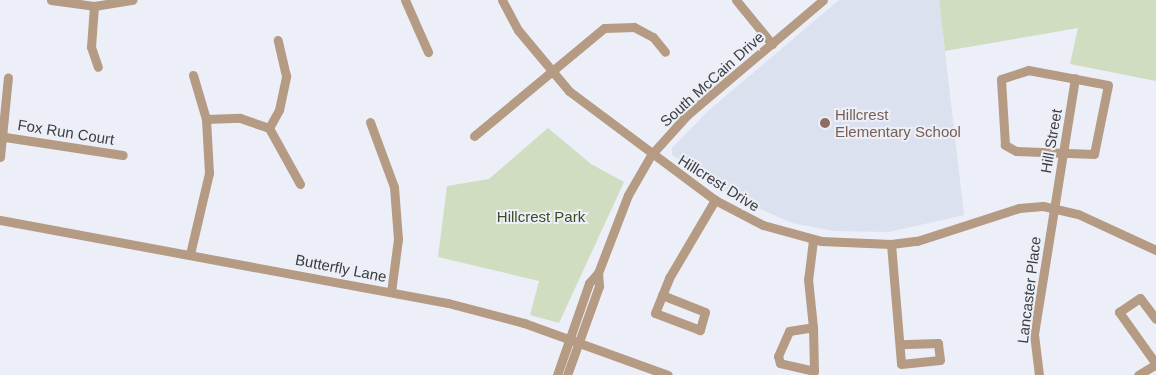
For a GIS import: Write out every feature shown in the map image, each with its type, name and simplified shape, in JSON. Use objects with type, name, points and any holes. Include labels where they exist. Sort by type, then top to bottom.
[{"type":"street","points":[[51,0],[94,6],[132,0]]},
{"type":"street","points":[[404,0],[428,52]]},
{"type":"street","name":"Hillcrest Drive","points":[[502,0],[550,70],[603,120],[715,200],[763,225],[813,240],[891,244],[917,241],[1019,208],[1053,207],[1156,250]]},
{"type":"street","points":[[736,0],[772,44]]},
{"type":"street","name":"South McCain Drive","points":[[557,375],[589,284],[598,273],[628,195],[651,155],[687,115],[823,0]]},
{"type":"street","points":[[94,6],[91,47],[98,67]]},
{"type":"street","points":[[474,136],[592,33],[616,25],[645,32],[665,52]]},
{"type":"street","points":[[269,128],[279,110],[286,76],[278,40]]},
{"type":"street","points":[[1020,70],[1075,78],[1108,85],[1094,154],[1016,150],[1005,145],[1000,84],[1004,76],[1020,70]]},
{"type":"street","points":[[190,254],[209,172],[206,119],[193,76]]},
{"type":"street","points":[[0,157],[5,137],[8,77]]},
{"type":"street","name":"Hill Street","points":[[1053,207],[1064,153],[1075,78]]},
{"type":"street","points":[[206,119],[240,118],[269,128],[289,157],[300,184]]},
{"type":"street","points":[[370,122],[394,187],[398,239],[391,292]]},
{"type":"street","name":"Fox Run Court","points":[[5,137],[123,155]]},
{"type":"street","points":[[662,296],[704,311],[700,330],[657,317],[662,296],[715,200]]},
{"type":"street","name":"Lancaster Place","points":[[1039,375],[1034,334],[1053,207]]},
{"type":"street","name":"Butterfly Lane","points":[[0,220],[391,292],[500,316],[580,342],[668,375]]},
{"type":"street","points":[[813,240],[808,279],[813,327],[814,371],[780,364],[778,356],[789,331],[813,327]]},
{"type":"street","points":[[891,244],[901,364],[940,360],[938,343],[900,344]]},
{"type":"street","name":"South McCain Drive","points":[[567,375],[600,286],[598,273]]},
{"type":"street","points":[[1138,375],[1156,364],[1119,312],[1140,298],[1156,319]]},
{"type":"shaded area","name":"Hillcrest Elementary School","points":[[839,0],[939,0],[964,215],[889,232],[834,231],[792,223],[738,199],[672,155],[672,148],[708,111]]},
{"type":"green space","points":[[939,0],[1156,0],[1156,81],[1070,64],[1078,28],[945,51]]},
{"type":"green space","name":"Hillcrest Park","points":[[548,128],[591,164],[624,182],[559,323],[530,315],[539,281],[438,257],[447,186],[489,179]]},
{"type":"place","name":"Hillcrest Elementary School","points":[[825,123]]}]
